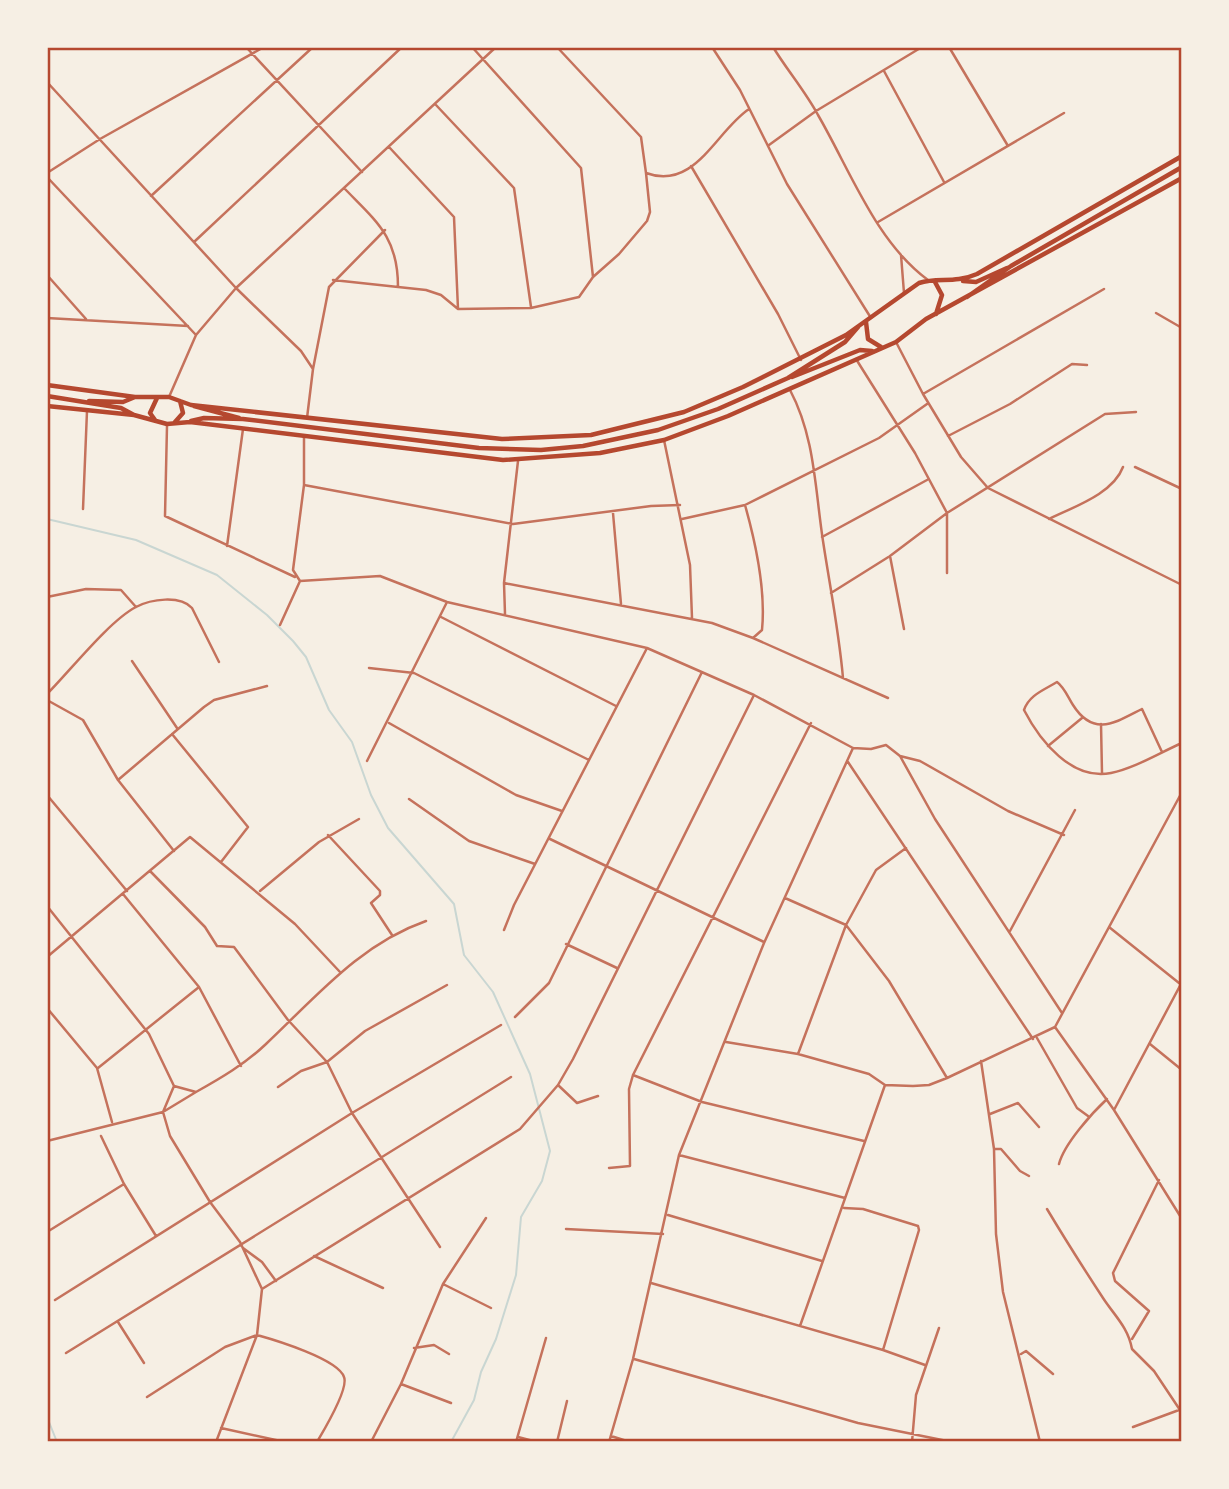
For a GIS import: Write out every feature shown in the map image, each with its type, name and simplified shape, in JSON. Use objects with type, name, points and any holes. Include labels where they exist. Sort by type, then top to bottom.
[{"type":"main road","points":[[962,281],[1182,156]]},
{"type":"main road","points":[[191,405],[502,439],[591,435],[684,412],[802,360],[929,280],[976,282],[1011,266],[1182,167]]},
{"type":"main road","points":[[47,406],[134,415],[167,424],[190,422],[518,461],[600,453],[664,440],[790,390],[896,342],[935,314],[965,300],[1182,178]]},
{"type":"main road","points":[[965,300],[1011,266]]},
{"type":"main road","points":[[935,282],[942,295],[935,314]]},
{"type":"main road","points":[[869,320],[868,339],[882,347]]},
{"type":"main road","points":[[190,422],[204,418],[243,419],[480,448],[541,450],[583,446],[658,430],[718,409],[788,378],[845,342],[858,327]]},
{"type":"main road","points":[[788,378],[803,376],[860,350],[873,351]]},
{"type":"main road","points":[[47,385],[135,397],[169,397],[206,411],[243,419]]},
{"type":"main road","points":[[47,396],[121,408],[134,415]]},
{"type":"main road","points":[[88,401],[99,399],[123,402],[135,397]]},
{"type":"main road","points":[[155,420],[150,413],[158,397]]},
{"type":"main road","points":[[175,423],[183,413],[180,401]]},
{"type":"street","points":[[246,47],[362,172]]},
{"type":"street","points":[[196,335],[47,175],[100,139],[264,47]]},
{"type":"street","points":[[151,195],[313,47]]},
{"type":"street","points":[[194,242],[402,47]]},
{"type":"street","points":[[472,47],[581,168],[593,277]]},
{"type":"street","points":[[169,397],[196,335],[236,288],[496,47]]},
{"type":"street","points":[[333,280],[435,292],[458,309],[531,307],[576,299],[593,277],[619,254],[647,221],[650,212],[641,137],[557,47]]},
{"type":"street","points":[[712,47],[869,320]]},
{"type":"street","points":[[773,47],[816,111],[878,222],[901,255],[929,280]]},
{"type":"street","points":[[768,146],[816,111],[922,47]]},
{"type":"street","points":[[949,47],[1008,146]]},
{"type":"street","points":[[884,71],[945,183]]},
{"type":"street","points":[[47,82],[236,288],[301,351],[313,369]]},
{"type":"street","points":[[436,104],[514,188],[531,307]]},
{"type":"street","points":[[646,173],[669,177],[691,166],[749,109]]},
{"type":"street","points":[[878,222],[1064,113]]},
{"type":"street","points":[[389,147],[454,217],[458,309]]},
{"type":"street","points":[[691,166],[802,360]]},
{"type":"street","points":[[344,188],[385,230],[397,261],[398,287]]},
{"type":"street","points":[[307,418],[326,294],[333,280],[385,230]]},
{"type":"street","points":[[901,255],[905,280],[904,295]]},
{"type":"street","points":[[47,275],[86,320]]},
{"type":"street","points":[[923,394],[1104,289]]},
{"type":"street","points":[[1156,313],[1182,328]]},
{"type":"street","points":[[47,318],[188,326]]},
{"type":"street","points":[[896,342],[928,403],[975,477],[988,488],[1182,585]]},
{"type":"street","points":[[856,359],[947,513],[947,573]]},
{"type":"street","points":[[948,436],[1010,404],[1072,364],[1087,365]]},
{"type":"street","points":[[790,390],[807,429],[841,644],[843,678]]},
{"type":"street","points":[[682,519],[745,505],[813,473],[897,426],[928,403]]},
{"type":"street","points":[[83,509],[88,410]]},
{"type":"street","points":[[831,593],[890,556],[947,513],[1108,412],[1136,412]]},
{"type":"street","points":[[167,424],[163,513],[300,581],[380,576],[447,602],[647,648],[754,695],[811,723],[853,748],[871,749],[886,745],[900,756],[935,819],[1062,1013]]},
{"type":"street","points":[[228,546],[243,429]]},
{"type":"street","points":[[295,577],[293,570],[304,485],[304,436]]},
{"type":"street","points":[[664,440],[680,505],[691,574],[692,618]]},
{"type":"street","points":[[505,615],[504,583],[513,524],[518,461]]},
{"type":"street","points":[[1049,519],[1106,488],[1119,476],[1123,467]]},
{"type":"street","points":[[1135,467],[1182,489]]},
{"type":"street","points":[[822,537],[928,479]]},
{"type":"street","points":[[304,485],[513,524],[680,505]]},
{"type":"street","points":[[745,505],[753,534],[762,610],[762,630],[753,638]]},
{"type":"street","points":[[613,512],[621,604]]},
{"type":"street","points":[[890,556],[904,629]]},
{"type":"street","points":[[280,625],[300,581]]},
{"type":"street","points":[[504,583],[692,618],[753,638],[888,698]]},
{"type":"street","points":[[47,597],[86,589],[121,590],[136,607]]},
{"type":"street","points":[[47,694],[105,634],[136,607],[171,599],[187,603],[219,662]]},
{"type":"street","points":[[367,761],[414,673],[447,602]]},
{"type":"street","points":[[441,617],[617,707]]},
{"type":"street","points":[[504,930],[647,648]]},
{"type":"street","points":[[132,661],[178,729]]},
{"type":"street","points":[[369,668],[414,673],[589,760]]},
{"type":"street","points":[[515,1017],[549,983],[703,671]]},
{"type":"street","points":[[1162,752],[1142,709],[1114,725],[1101,724],[1082,718],[1059,683],[1032,697],[1024,710],[1048,746],[1066,762],[1102,774],[1129,767],[1182,743]]},
{"type":"street","points":[[118,780],[215,700],[268,686]]},
{"type":"street","points":[[262,1289],[520,1129],[542,1106],[558,1085],[754,695]]},
{"type":"street","points":[[47,701],[83,720],[118,780],[174,851]]},
{"type":"street","points":[[1048,746],[1082,718]]},
{"type":"street","points":[[388,723],[516,795],[562,811]]},
{"type":"street","points":[[609,1168],[624,1169],[632,1162],[629,1089],[633,1075],[811,723]]},
{"type":"street","points":[[1101,724],[1102,774]]},
{"type":"street","points":[[172,734],[248,827],[221,862]]},
{"type":"street","points":[[609,1442],[633,1359],[668,1215],[679,1155],[764,943],[853,748]]},
{"type":"street","points":[[900,756],[920,761],[1008,811],[1064,835]]},
{"type":"street","points":[[847,761],[1032,1039]]},
{"type":"street","points":[[726,1042],[798,1054],[869,1074],[885,1085],[929,1085],[1037,1037],[1055,1027],[1182,792]]},
{"type":"street","points":[[47,795],[199,988],[241,1066]]},
{"type":"street","points":[[409,799],[469,841],[536,864]]},
{"type":"street","points":[[1010,931],[1064,835],[1075,810]]},
{"type":"street","points":[[259,892],[328,835],[359,819]]},
{"type":"street","points":[[328,835],[380,891],[380,895],[371,903],[392,935]]},
{"type":"street","points":[[47,957],[190,837],[259,892],[340,972]]},
{"type":"street","points":[[550,839],[764,943]]},
{"type":"street","points":[[798,1054],[846,925],[876,870],[906,848]]},
{"type":"street","points":[[150,871],[205,927],[217,946],[232,946],[237,951],[288,1020],[327,1062],[352,1113],[440,1247]]},
{"type":"street","points":[[785,898],[846,925],[889,981],[947,1078]]},
{"type":"street","points":[[47,906],[145,1030],[174,1086],[196,1092]]},
{"type":"street","points":[[47,1140],[163,1112],[241,1066],[340,972],[392,935],[426,921]]},
{"type":"street","points":[[1109,927],[1181,984],[1114,1110]]},
{"type":"street","points":[[566,944],[618,968]]},
{"type":"street","points":[[278,1087],[301,1071],[327,1062],[365,1031],[447,985]]},
{"type":"street","points":[[97,1069],[199,988]]},
{"type":"street","points":[[47,1008],[97,1069],[113,1122]]},
{"type":"street","points":[[55,1300],[352,1113],[501,1025]]},
{"type":"street","points":[[1055,1027],[1107,1099],[1182,1219]]},
{"type":"street","points":[[1037,1037],[1077,1108],[1088,1116]]},
{"type":"street","points":[[1150,1044],[1182,1070]]},
{"type":"street","points":[[981,1060],[994,1149],[996,1234],[1003,1292],[1021,1354],[1040,1442]]},
{"type":"street","points":[[633,1075],[702,1102],[866,1142]]},
{"type":"street","points":[[66,1353],[240,1242],[511,1077]]},
{"type":"street","points":[[558,1085],[577,1102],[598,1096]]},
{"type":"street","points":[[800,1326],[844,1208],[866,1142],[871,1118],[885,1085]]},
{"type":"street","points":[[174,1086],[163,1112],[170,1136],[210,1202],[240,1242],[262,1289],[257,1335],[216,1442]]},
{"type":"street","points":[[1059,1164],[1065,1149],[1087,1124],[1088,1116],[1107,1099]]},
{"type":"street","points":[[990,1114],[1018,1103],[1039,1127]]},
{"type":"street","points":[[101,1136],[124,1184],[156,1236]]},
{"type":"street","points":[[994,1149],[1001,1149],[1029,1176]]},
{"type":"street","points":[[679,1155],[847,1198]]},
{"type":"street","points":[[1133,1427],[1181,1411],[1154,1371],[1132,1349],[1132,1339],[1149,1311],[1115,1281],[1113,1273],[1159,1180]]},
{"type":"street","points":[[47,1232],[124,1184]]},
{"type":"street","points":[[844,1208],[863,1209],[918,1226],[883,1350]]},
{"type":"street","points":[[1047,1209],[1132,1339]]},
{"type":"street","points":[[668,1215],[822,1261]]},
{"type":"street","points":[[371,1442],[401,1384],[443,1284],[486,1218]]},
{"type":"street","points":[[566,1229],[663,1234]]},
{"type":"street","points":[[243,1248],[262,1262],[276,1281]]},
{"type":"street","points":[[314,1256],[383,1288]]},
{"type":"street","points":[[651,1283],[883,1350],[925,1365]]},
{"type":"street","points":[[443,1284],[491,1308]]},
{"type":"street","points":[[118,1322],[144,1363]]},
{"type":"street","points":[[912,1442],[916,1395],[939,1328]]},
{"type":"street","points":[[147,1397],[225,1347],[257,1335],[308,1353],[332,1364],[343,1374],[345,1379],[336,1407],[317,1442]]},
{"type":"street","points":[[516,1442],[546,1338]]},
{"type":"street","points":[[414,1348],[434,1345],[449,1354]]},
{"type":"street","points":[[1021,1354],[1026,1351],[1053,1374]]},
{"type":"street","points":[[633,1359],[858,1423],[914,1432],[952,1442]]},
{"type":"street","points":[[401,1384],[451,1402]]},
{"type":"street","points":[[557,1442],[567,1401]]},
{"type":"street","points":[[221,1428],[285,1442]]},
{"type":"street","points":[[611,1436],[630,1442]]},
{"type":"street","points":[[518,1437],[537,1442]]},
{"type":"waterway","points":[[47,519],[136,540],[217,575],[267,615],[293,641],[306,657],[329,710],[352,742],[371,795],[388,828],[454,904],[464,955],[493,992],[530,1074],[550,1151],[542,1181],[521,1217],[516,1275],[496,1339],[481,1372],[474,1400],[451,1442]]},
{"type":"waterway","points":[[47,1417],[57,1442]]}]
